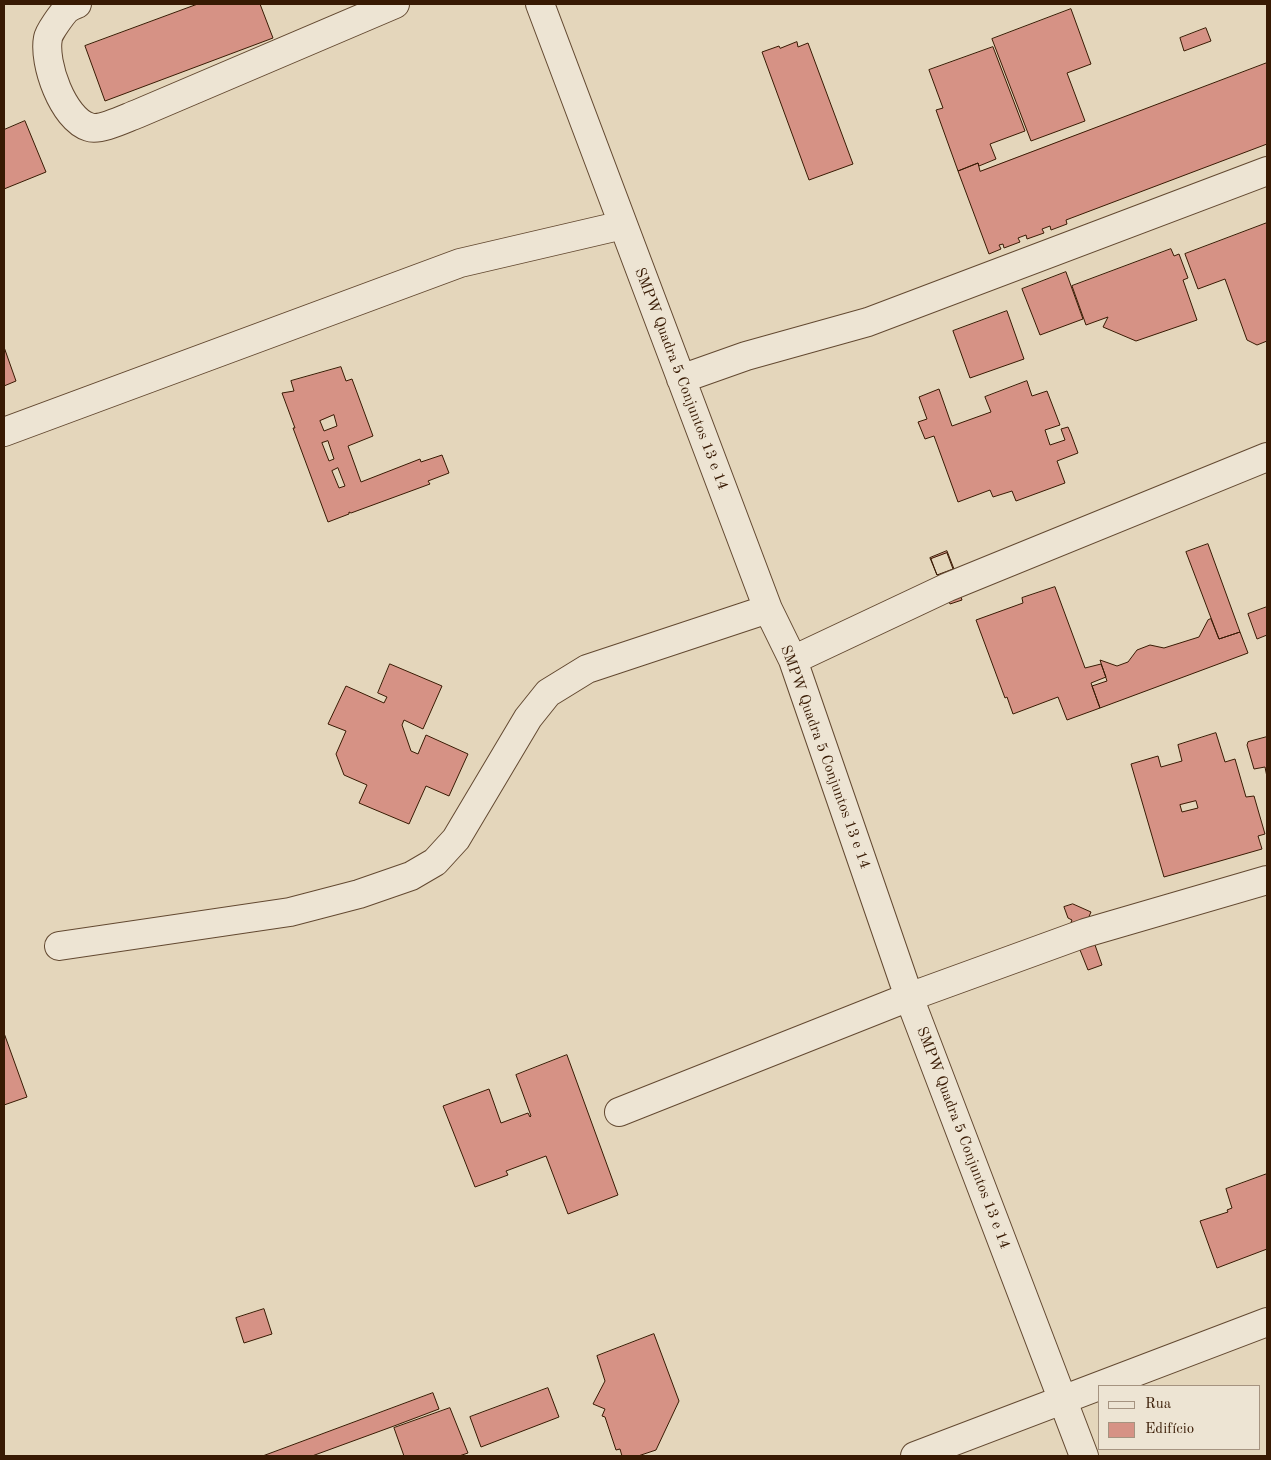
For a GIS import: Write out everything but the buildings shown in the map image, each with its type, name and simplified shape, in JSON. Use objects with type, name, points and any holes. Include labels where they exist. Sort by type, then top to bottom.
[{"type":"street","points":[[77,4],[68,8],[48,36],[47,57],[59,96],[78,121],[90,128],[105,126],[137,114],[395,4]]},
{"type":"street","name":"SMPW Quadra 5 Conjuntos 13 e 14","points":[[540,4],[768,609],[793,660],[909,997],[1064,1399],[1084,1456]]},
{"type":"street","points":[[681,379],[746,356],[868,322],[1267,171]]},
{"type":"street","points":[[4,432],[460,263],[623,225]]},
{"type":"street","points":[[793,660],[948,587],[1267,457]]},
{"type":"street","points":[[59,946],[290,912],[359,894],[411,876],[435,862],[456,839],[528,718],[548,693],[587,669],[768,609]]},
{"type":"street","points":[[619,1112],[909,997],[1085,933],[1267,880]]},
{"type":"street","points":[[1101,1385],[1267,1322]]},
{"type":"street","points":[[915,1456],[1098,1386]]}]
